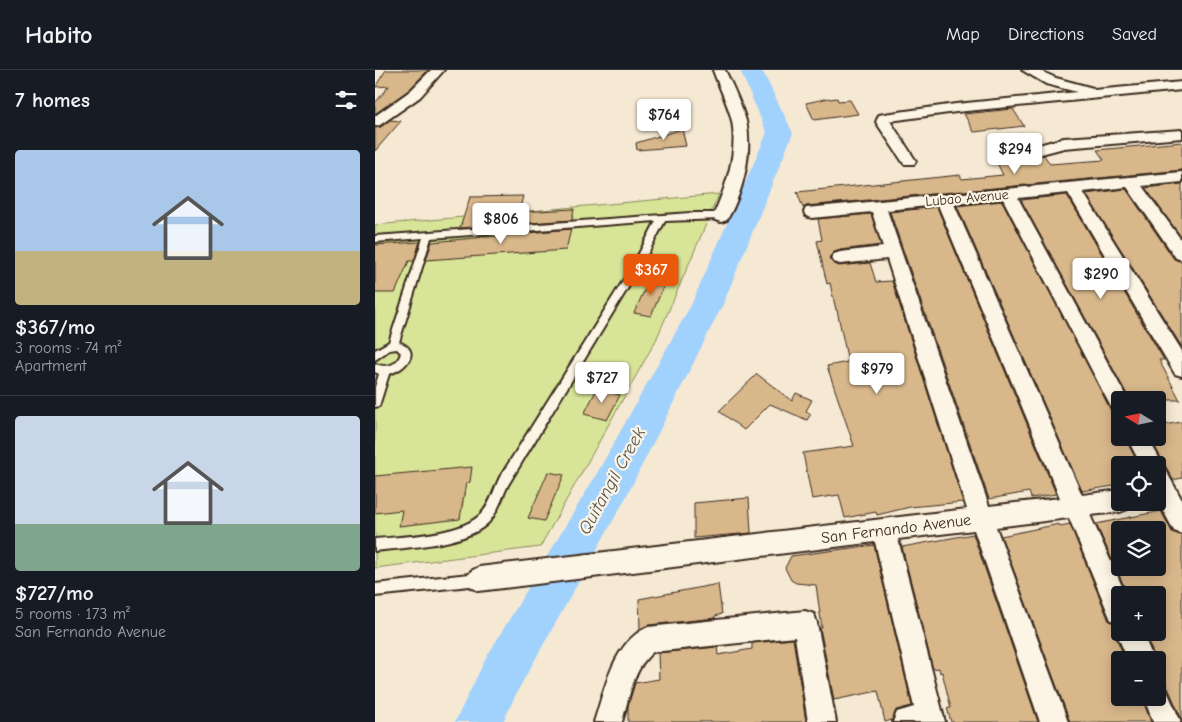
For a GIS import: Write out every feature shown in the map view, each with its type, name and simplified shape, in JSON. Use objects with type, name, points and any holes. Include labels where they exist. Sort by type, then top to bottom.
[{"type":"street","points":[[375,122],[415,94],[438,70]]},
{"type":"street","points":[[719,70],[740,127],[741,156],[730,196],[721,216]]},
{"type":"street","points":[[1027,70],[1051,81],[1098,94]]},
{"type":"street","points":[[909,161],[885,126],[884,118],[1182,86]]},
{"type":"street","points":[[1022,154],[1064,144],[1182,134]]},
{"type":"street","name":"Lubao Avenue","points":[[812,212],[1182,178]]},
{"type":"street","points":[[1132,183],[1182,254]]},
{"type":"street","points":[[1071,187],[1182,368]]},
{"type":"street","points":[[1009,195],[1113,391]]},
{"type":"street","points":[[944,200],[1111,591]]},
{"type":"street","points":[[878,206],[982,519],[1054,722]]},
{"type":"street","points":[[840,258],[893,252]]},
{"type":"street","points":[[1166,490],[1182,523]]},
{"type":"street","name":"San Fernando Avenue","points":[[479,579],[1111,502]]},
{"type":"street","points":[[884,531],[923,721]]},
{"type":"street","points":[[608,722],[628,663],[639,646],[648,640],[805,623],[822,722]]},
{"type":"street","points":[[1160,706],[1167,722]]},
{"type":"lane","points":[[375,239],[662,218],[721,216]]},
{"type":"lane","points":[[375,545],[453,534],[472,526],[484,518],[504,482],[637,266],[662,218]]},
{"type":"lane","points":[[393,345],[428,235]]},
{"type":"lane","points":[[375,356],[381,350],[393,345],[403,348],[405,357],[398,366],[380,369],[375,403]]},
{"type":"lane","points":[[375,590],[479,579]]},
{"type":"green space","points":[[719,194],[656,340],[540,547],[375,568],[375,225]]},
{"type":"building","points":[[386,70],[428,70],[409,90],[375,114],[375,103],[389,86],[375,87]]},
{"type":"building","points":[[837,98],[838,101],[850,100],[858,114],[814,120],[806,103]]},
{"type":"building","points":[[1013,109],[1024,126],[974,132],[964,114]]},
{"type":"building","points":[[390,120],[401,121],[375,151],[375,128],[381,127]]},
{"type":"building","points":[[682,129],[686,146],[637,150],[636,143]]},
{"type":"building","points":[[1182,142],[1182,170],[806,206],[803,208],[797,192],[960,175],[962,179],[1003,175],[995,159],[1015,157],[1022,161],[1044,155],[1050,164],[1104,160],[1097,150]]},
{"type":"building","points":[[1182,184],[1182,238],[1145,188]]},
{"type":"building","points":[[1126,189],[1174,259],[1182,262],[1182,347],[1086,194]]},
{"type":"building","points":[[1067,195],[1164,360],[1159,360],[1180,400],[1166,400],[1166,391],[1125,391],[1021,200]]},
{"type":"building","points":[[523,196],[519,212],[574,209],[572,220],[460,228],[470,197]]},
{"type":"building","points":[[1002,201],[1111,409],[1111,446],[1129,446],[1134,456],[1111,456],[1111,486],[1082,491],[957,206]]},
{"type":"building","points":[[937,207],[1056,494],[1031,498],[1029,492],[989,499],[890,212]]},
{"type":"building","points":[[871,214],[881,245],[839,250],[829,258],[839,266],[870,263],[876,282],[892,281],[963,502],[910,507],[877,515],[876,512],[845,518],[839,495],[812,499],[803,453],[854,446],[827,366],[848,362],[837,310],[830,283],[827,284],[817,241],[822,240],[818,219]]},
{"type":"building","points":[[571,229],[566,250],[426,260],[432,242]]},
{"type":"building","points":[[420,242],[414,261],[409,261],[395,293],[375,293],[375,245]]},
{"type":"building","points":[[651,276],[667,278],[651,316],[634,313]]},
{"type":"building","points":[[757,374],[792,401],[796,393],[812,400],[806,411],[811,414],[807,420],[770,404],[744,430],[719,411]]},
{"type":"building","points":[[597,389],[620,395],[607,420],[584,414]]},
{"type":"building","points":[[1182,422],[1182,478],[1173,480],[1166,467],[1166,456],[1160,456],[1154,446],[1166,446],[1166,425]]},
{"type":"building","points":[[472,467],[470,482],[466,483],[460,519],[399,526],[402,510],[375,513],[375,476]]},
{"type":"building","points":[[548,472],[564,475],[544,521],[528,518]]},
{"type":"building","points":[[749,498],[751,533],[694,538],[694,503]]},
{"type":"building","points":[[1161,511],[1172,532],[1182,536],[1182,720],[1166,683],[1166,651],[1152,651],[1148,641],[1166,641],[1166,586],[1124,586],[1119,576],[1166,576],[1166,521],[1111,521]]},
{"type":"building","points":[[1111,521],[1111,557],[1096,524]]},
{"type":"building","points":[[1059,524],[1060,526],[1070,524],[1109,621],[1111,622],[1111,641],[1118,641],[1122,651],[1111,651],[1111,706],[1145,706],[1151,722],[1070,722],[1001,536]]},
{"type":"building","points":[[973,534],[1038,722],[951,722],[947,708],[951,708],[942,672],[940,673],[939,668],[933,669],[902,547]]},
{"type":"building","points":[[874,545],[912,706],[896,710],[892,720],[885,722],[878,691],[834,700],[820,628],[822,628],[816,585],[796,583],[791,580],[785,568],[791,556]]},
{"type":"building","points":[[718,584],[722,614],[715,616],[715,618],[648,625],[640,629],[639,599]]},
{"type":"building","points":[[793,639],[806,722],[628,722],[628,706],[635,683],[659,679],[658,653],[717,647],[718,655],[752,649],[752,643]]},
{"type":"waterway","name":"Quitangil Creek","points":[[479,722],[502,674],[610,488],[707,304],[780,133],[751,70]]}]
